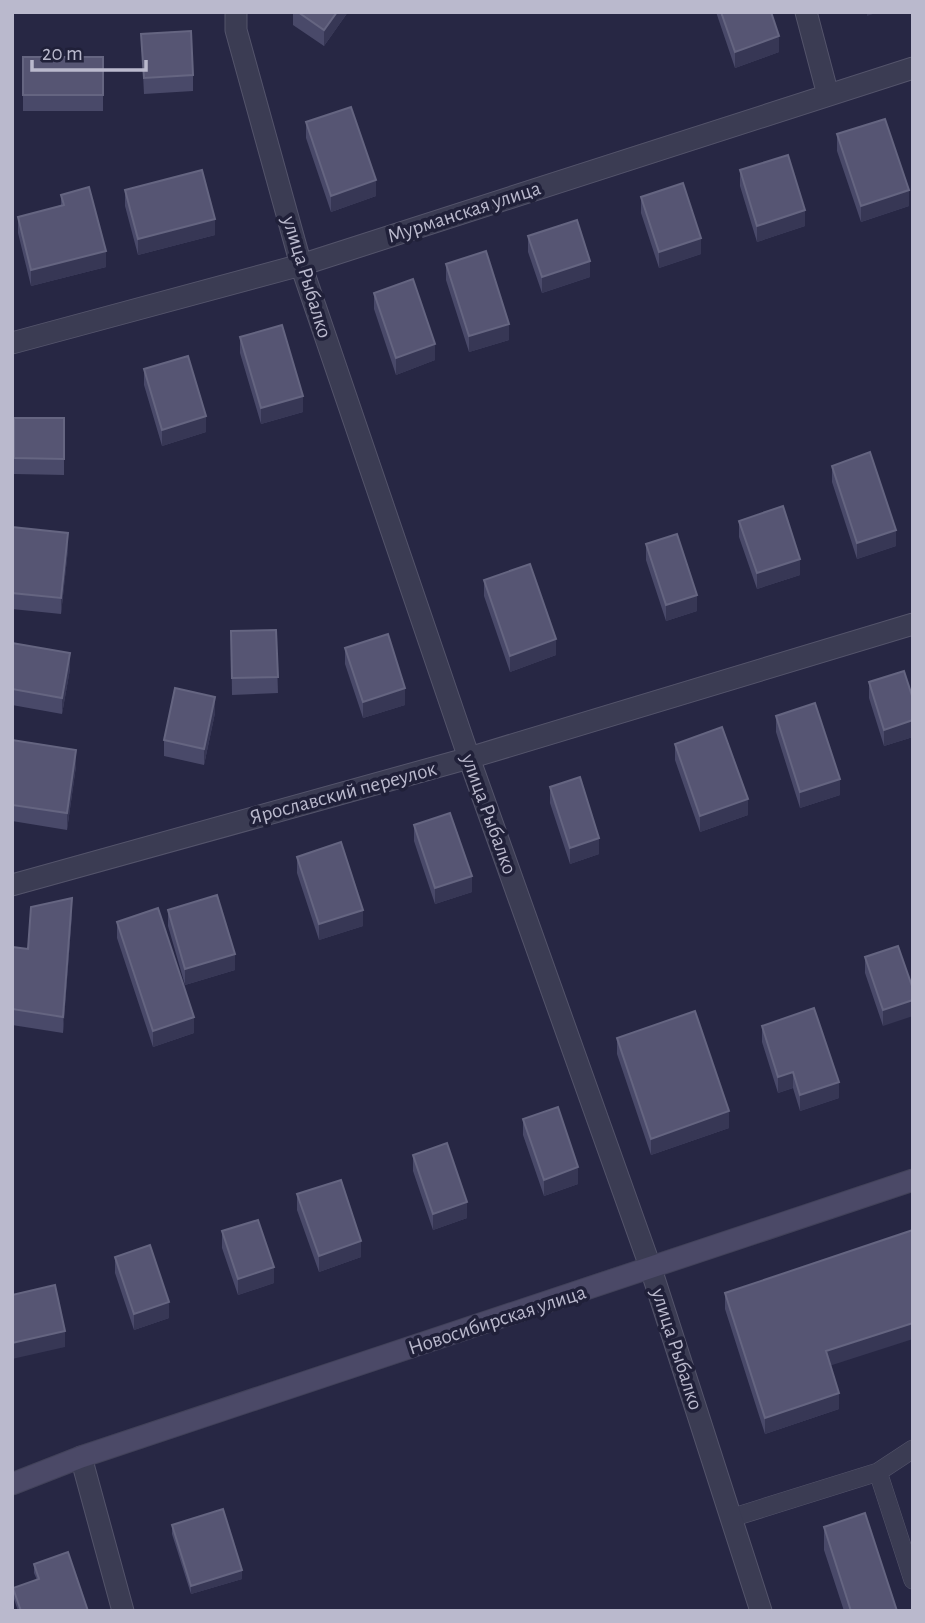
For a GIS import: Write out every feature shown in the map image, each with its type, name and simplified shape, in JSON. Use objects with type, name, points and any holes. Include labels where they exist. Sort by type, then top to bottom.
[{"type":"main road","name":"Новосибирская улица","points":[[81,1457],[913,1180]]},
{"type":"main road","points":[[12,1474],[81,1457]]},
{"type":"main road","points":[[12,1484],[81,1457]]},
{"type":"street","name":"улица Рыбалко","points":[[236,12],[236,30],[300,265],[469,758],[652,1269],[761,1611]]},
{"type":"street","points":[[806,12],[828,95]]},
{"type":"street","name":"Мурманская улица","points":[[12,343],[300,265],[913,68]]},
{"type":"street","name":"Ярославский переулок","points":[[12,884],[469,758],[913,624]]},
{"type":"street","points":[[81,1457],[122,1611]]},
{"type":"lane","points":[[731,1518],[878,1472],[913,1449]]},
{"type":"lane","points":[[878,1472],[913,1580]]},
{"type":"building","points":[[298,12],[337,12],[324,30]]},
{"type":"building","points":[[721,12],[771,12],[779,36],[735,52]]},
{"type":"building","points":[[191,31],[193,75],[144,78],[141,34]]},
{"type":"building","points":[[23,57],[103,57],[103,95],[23,95]]},
{"type":"building","points":[[351,107],[376,180],[331,196],[306,122]]},
{"type":"building","points":[[885,119],[909,190],[861,206],[837,134]]},
{"type":"building","points":[[788,155],[805,210],[757,226],[740,170]]},
{"type":"building","points":[[202,170],[215,219],[138,239],[125,190]]},
{"type":"building","points":[[683,183],[701,238],[659,252],[641,197]]},
{"type":"building","points":[[89,187],[106,251],[31,270],[18,217],[64,205],[61,195]]},
{"type":"building","points":[[577,220],[590,261],[542,277],[528,236]]},
{"type":"building","points":[[486,251],[509,324],[469,336],[446,264]]},
{"type":"building","points":[[413,279],[435,344],[396,358],[374,293]]},
{"type":"building","points":[[282,325],[303,396],[261,408],[240,337]]},
{"type":"building","points":[[188,356],[206,416],[162,430],[144,369]]},
{"type":"building","points":[[14,418],[64,418],[64,459],[14,458]]},
{"type":"building","points":[[870,452],[896,530],[857,543],[832,466]]},
{"type":"building","points":[[783,506],[800,559],[757,573],[739,521]]},
{"type":"building","points":[[12,527],[68,533],[61,598],[12,593]]},
{"type":"building","points":[[677,534],[697,595],[666,605],[646,544]]},
{"type":"building","points":[[530,564],[556,639],[510,656],[484,580]]},
{"type":"building","points":[[276,630],[278,677],[232,678],[231,631]]},
{"type":"building","points":[[388,634],[405,688],[363,702],[345,648]]},
{"type":"building","points":[[12,643],[70,653],[62,698],[12,689]]},
{"type":"building","points":[[904,671],[913,699],[913,720],[884,730],[869,682]]},
{"type":"building","points":[[175,688],[215,697],[204,749],[164,740]]},
{"type":"building","points":[[815,703],[840,779],[800,792],[776,716]]},
{"type":"building","points":[[722,727],[748,799],[700,816],[675,744]]},
{"type":"building","points":[[12,740],[76,750],[67,813],[12,805]]},
{"type":"building","points":[[580,777],[599,838],[570,848],[550,787]]},
{"type":"building","points":[[450,813],[472,876],[435,888],[414,825]]},
{"type":"building","points":[[341,842],[363,910],[319,924],[297,857]]},
{"type":"building","points":[[217,895],[235,954],[185,969],[168,910]]},
{"type":"building","points":[[72,898],[63,1017],[12,1009],[12,947],[28,949],[31,907]]},
{"type":"building","points":[[158,908],[194,1017],[153,1031],[117,922]]},
{"type":"building","points":[[898,946],[913,989],[913,1000],[883,1010],[865,957]]},
{"type":"building","points":[[814,1008],[839,1082],[800,1095],[793,1072],[778,1077],[762,1026]]},
{"type":"building","points":[[695,1011],[729,1111],[651,1139],[617,1038]]},
{"type":"building","points":[[558,1107],[578,1167],[544,1180],[523,1119]]},
{"type":"building","points":[[447,1143],[467,1202],[433,1214],[413,1155]]},
{"type":"building","points":[[341,1180],[361,1241],[319,1256],[297,1194]]},
{"type":"building","points":[[258,1220],[274,1267],[238,1279],[222,1231]]},
{"type":"building","points":[[913,1230],[913,1323],[826,1351],[839,1393],[765,1418],[725,1293]]},
{"type":"building","points":[[150,1245],[169,1302],[134,1314],[115,1257]]},
{"type":"building","points":[[55,1285],[65,1331],[12,1343],[12,1295]]},
{"type":"building","points":[[223,1509],[242,1570],[191,1586],[172,1525]]},
{"type":"building","points":[[865,1513],[897,1611],[851,1611],[824,1527]]},
{"type":"building","points":[[68,1552],[88,1611],[21,1611],[13,1588],[39,1579],[34,1564]]}]
